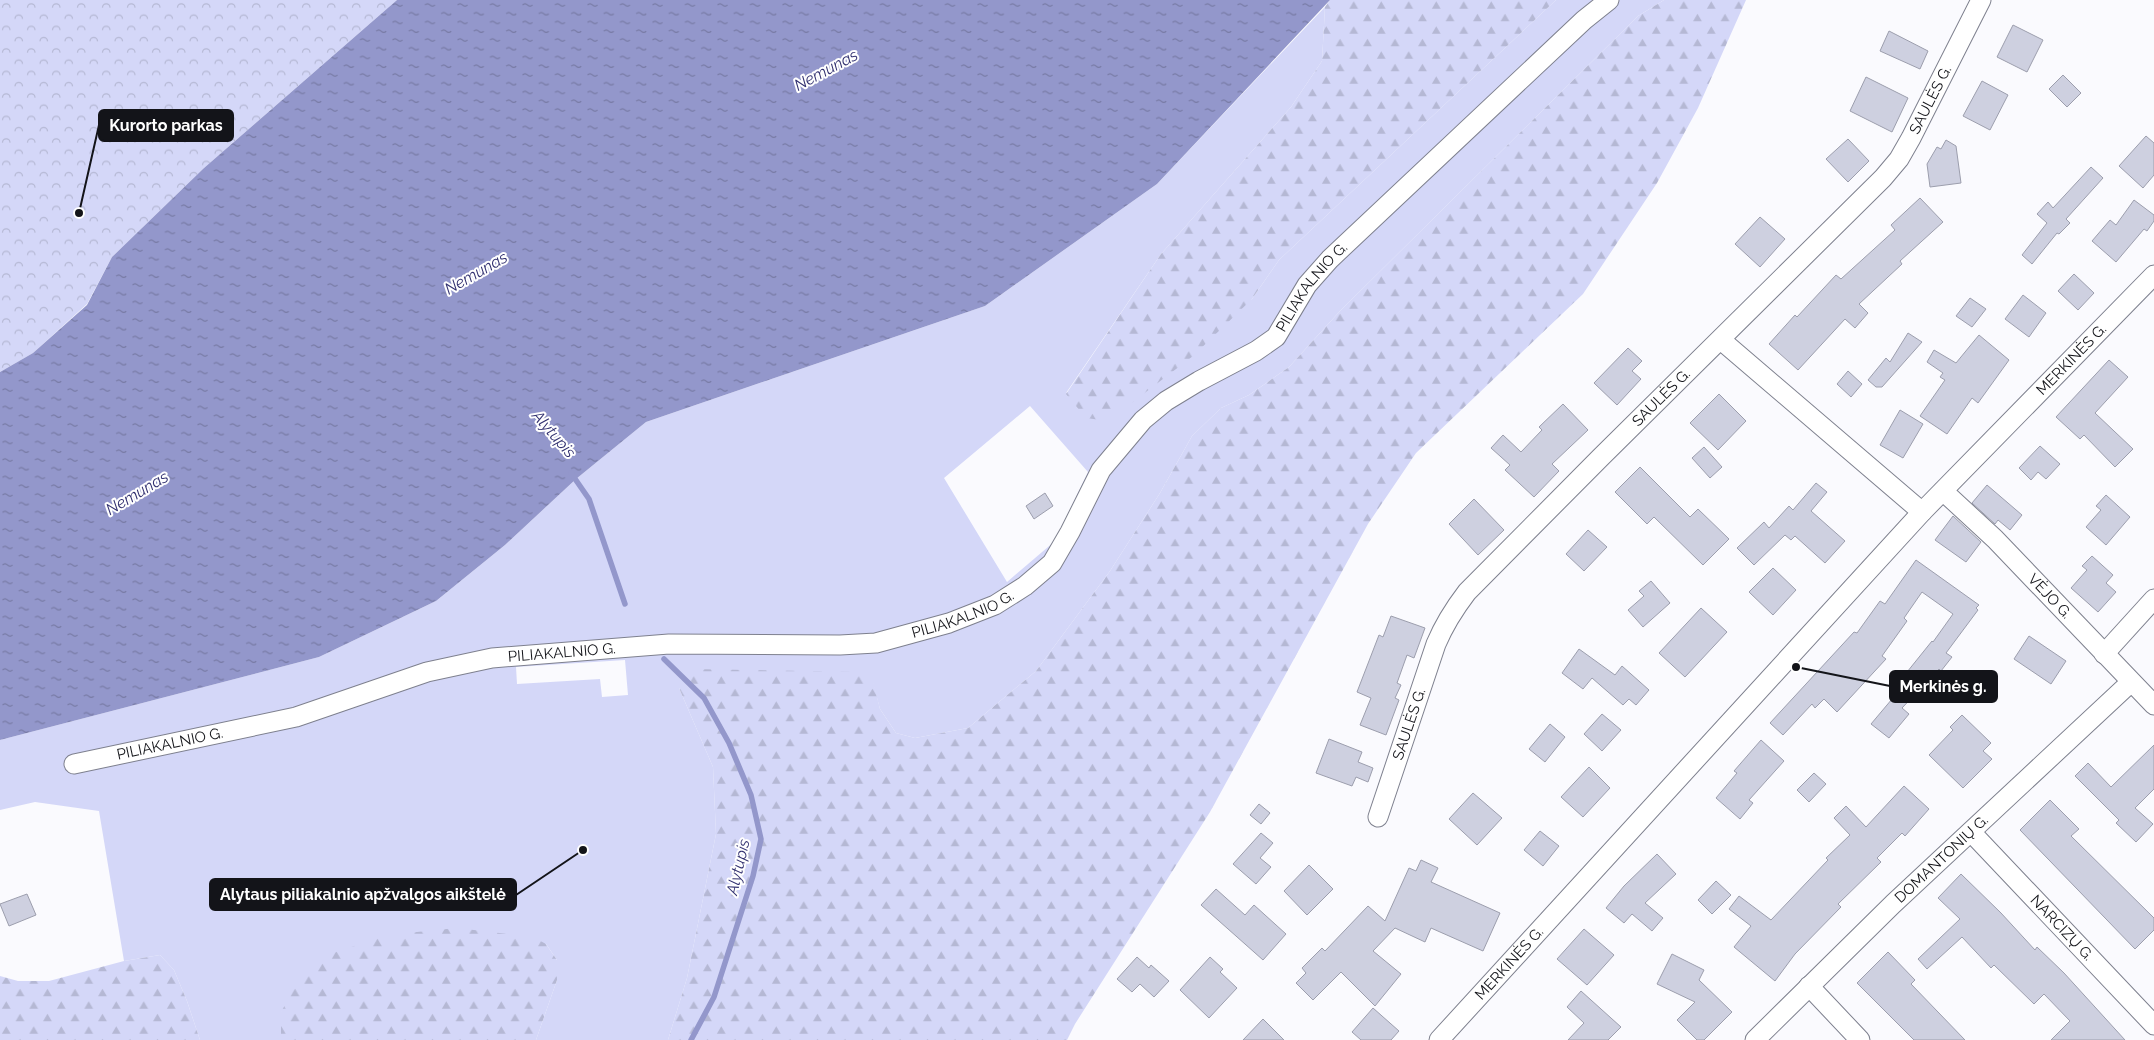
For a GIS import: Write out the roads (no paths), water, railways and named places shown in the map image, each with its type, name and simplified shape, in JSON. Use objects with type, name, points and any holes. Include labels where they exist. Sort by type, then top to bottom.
[{"type":"street","name":"PILIAKALNIO G.","points":[[74,764],[296,717],[427,672],[492,658],[669,644],[840,645],[876,643],[949,623],[994,605],[1025,586],[1052,562],[1070,532],[1101,470],[1143,420],[1166,402],[1199,381],[1256,351],[1276,337],[1307,285],[1330,259],[1584,20],[1609,0]]},
{"type":"street","name":"SAULĖS G.","points":[[1378,817],[1436,644],[1444,625],[1454,609],[1467,592],[1594,464],[1883,178],[1899,159],[1932,100],[1981,0]]},
{"type":"street","name":"MERKINĖS G.","points":[[1444,1038],[1922,512],[2154,275]]},
{"type":"street","points":[[1721,340],[1922,512]]},
{"type":"street","name":"VĖJO G.","points":[[1943,491],[1995,539],[2154,706]]},
{"type":"street","points":[[2104,654],[2154,599]]},
{"type":"street","name":"DOMANTONIŲ G.","points":[[1755,1040],[1809,986],[2131,682]]},
{"type":"street","name":"NARCIZŲ G.","points":[[1971,832],[2154,1025]]},
{"type":"street","points":[[1809,986],[1860,1040]]},
{"type":"water","name":"Nemunas","points":[[397,0],[1330,0],[1157,184],[985,306],[646,422],[576,479],[505,545],[436,601],[319,657],[0,740],[0,372],[33,353],[87,305],[112,257],[204,168]]},
{"type":"waterway","name":"Alytupis","points":[[571,473],[589,499],[625,604]]},
{"type":"waterway","name":"Alytupis","points":[[664,659],[704,698],[729,743],[751,795],[761,839],[753,876],[714,997],[691,1040]]},
{"type":"place","name":"Kurorto parkas","points":[[79,213]]},
{"type":"place","name":"Merkinės g.","points":[[1796,667]]},
{"type":"place","name":"Alytaus piliakalnio apžvalgos aikštelė","points":[[583,850]]}]
